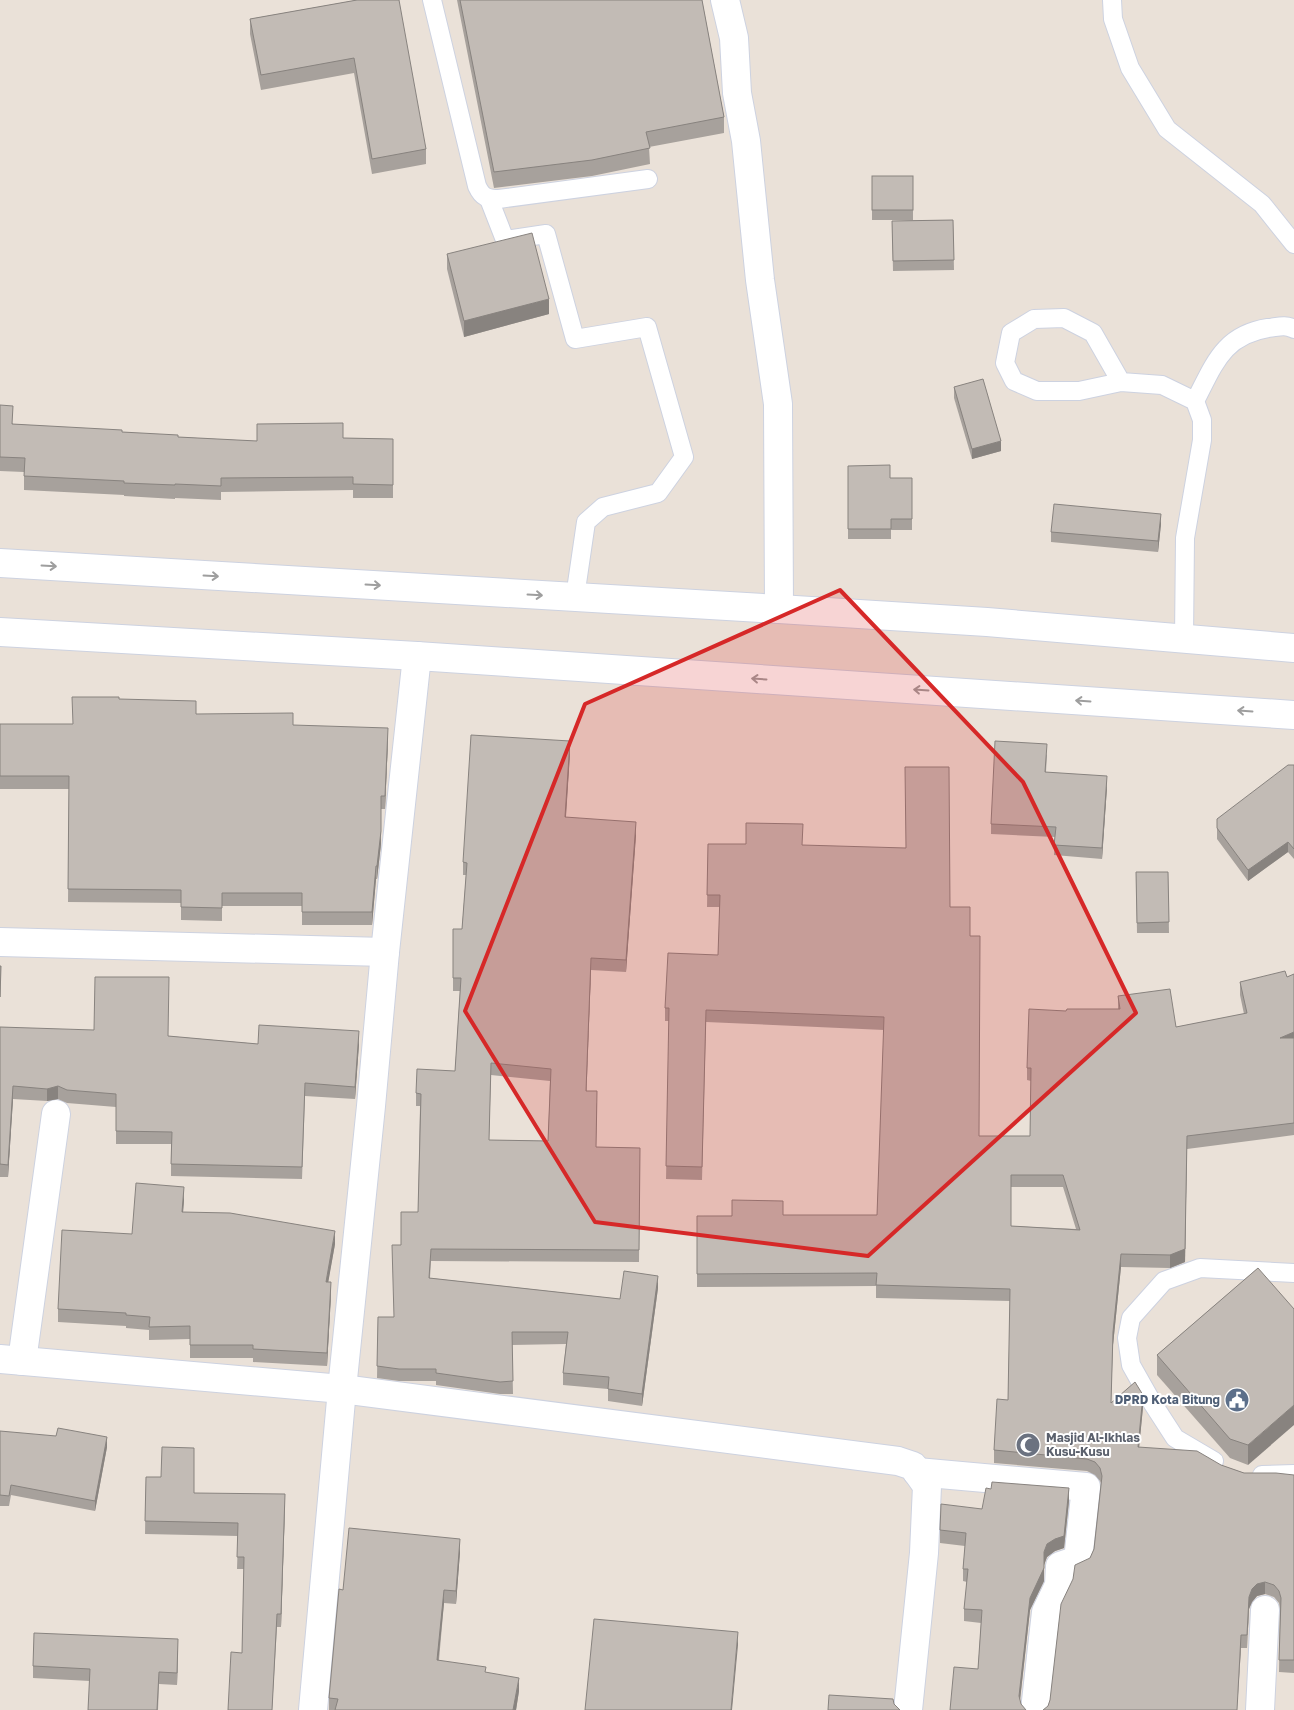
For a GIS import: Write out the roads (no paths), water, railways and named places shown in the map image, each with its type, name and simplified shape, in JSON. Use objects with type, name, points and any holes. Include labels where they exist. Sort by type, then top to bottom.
[{"type":"street","points":[[725,0],[734,38],[737,93],[746,142],[760,280],[778,404],[779,609]]},
{"type":"street","points":[[0,563],[988,622],[1294,648]]},
{"type":"street","points":[[0,632],[417,656],[1294,715]]},
{"type":"street","points":[[313,1710],[384,952],[417,656]]},
{"type":"street","points":[[0,942],[384,952]]},
{"type":"street","points":[[56,1114],[11,1360],[342,1390],[898,1461],[913,1466],[926,1486],[924,1553],[908,1710]]},
{"type":"street","points":[[917,1472],[1086,1488],[1078,1560],[1060,1566],[1059,1584],[1046,1612],[1035,1710]]},
{"type":"street","points":[[1260,1710],[1265,1610]]},
{"type":"lane","points":[[432,0],[476,186],[481,195],[489,200],[499,200],[648,179]]},
{"type":"lane","points":[[1112,0],[1113,19],[1130,68],[1167,129],[1262,204],[1294,244]]},
{"type":"lane","points":[[489,200],[505,240],[546,234],[575,339],[647,327],[684,457],[658,493],[603,507],[586,522],[575,597]]},
{"type":"lane","points":[[1121,382],[1093,334],[1064,318],[1034,319],[1011,334],[1005,363],[1014,381],[1037,392],[1079,392],[1121,382],[1162,385],[1195,401],[1202,420],[1202,440],[1185,538],[1184,639]]},
{"type":"lane","points":[[1195,401],[1220,354],[1238,338],[1260,329],[1287,325],[1294,329]]},
{"type":"lane","points":[[1226,1468],[1175,1438],[1153,1404],[1131,1365],[1128,1338],[1131,1318],[1164,1281],[1200,1268],[1294,1273]]},
{"type":"lane","points":[[1247,1476],[1294,1474]]},
{"type":"place","name":"DPRD Kota Bitung","points":[[1237,1400]]},
{"type":"place","name":"Masjid Al-Ikhlas Kusu-Kusu","points":[[1028,1445]]}]
